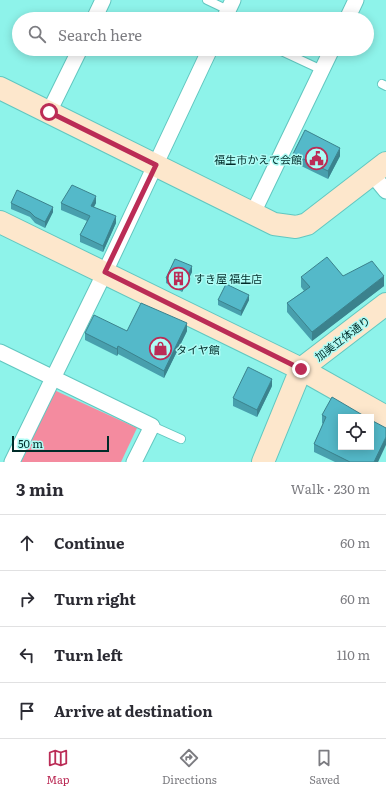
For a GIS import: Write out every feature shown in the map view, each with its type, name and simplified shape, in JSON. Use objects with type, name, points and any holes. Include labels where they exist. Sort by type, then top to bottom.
[{"type":"street","points":[[97,12],[103,0]]},
{"type":"street","points":[[350,12],[356,0]]},
{"type":"street","points":[[49,112],[77,56]]},
{"type":"street","points":[[12,462],[105,272],[207,56]]},
{"type":"street","points":[[253,213],[329,56]]},
{"type":"street","points":[[0,88],[274,224],[296,227],[307,224],[379,169],[386,191]]},
{"type":"street","points":[[0,222],[301,369],[386,417]]},
{"type":"street","name":"加美立体通り","points":[[301,369],[386,304]]},
{"type":"street","points":[[0,352],[152,426],[134,462]]},
{"type":"street","points":[[263,462],[301,369]]},
{"type":"lane","points":[[207,0],[229,10]]},
{"type":"lane","points":[[292,56],[322,70]]},
{"type":"lane","points":[[152,426],[181,439]]},
{"type":"shaded area","points":[[54,390],[137,428],[121,462],[21,462]]},
{"type":"building","name":"福生市かえで会館","points":[[305,130],[340,148],[328,171],[293,154]]},
{"type":"building","points":[[72,185],[96,196],[91,206],[116,216],[103,246],[80,235],[90,216],[61,203]]},
{"type":"building","points":[[17,190],[53,207],[45,222],[35,217],[30,212],[11,203]]},
{"type":"building","points":[[327,257],[343,276],[372,261],[384,276],[312,332],[287,303],[310,287],[301,277]]},
{"type":"building","name":"すき屋 福生店","points":[[175,259],[192,266],[182,286],[166,278]]},
{"type":"building","points":[[226,284],[249,295],[241,311],[218,300]]},
{"type":"building","points":[[141,303],[187,323],[164,371],[118,346],[117,349],[85,333],[94,315],[127,331]]},
{"type":"building","points":[[248,367],[272,379],[257,410],[233,398]]},
{"type":"building","points":[[332,397],[361,414],[338,414],[338,450],[374,450],[374,422],[386,428],[386,437],[374,462],[350,462],[314,444],[326,417],[322,415]]},
{"type":"place","name":"福生市かえで会館","points":[[317,159]]},
{"type":"place","name":"すき屋 福生店","points":[[179,278]]},
{"type":"place","name":"タイヤ館","points":[[161,349]]},
{"type":"route","points":[[49,112],[156,165],[105,272],[301,369]]}]
